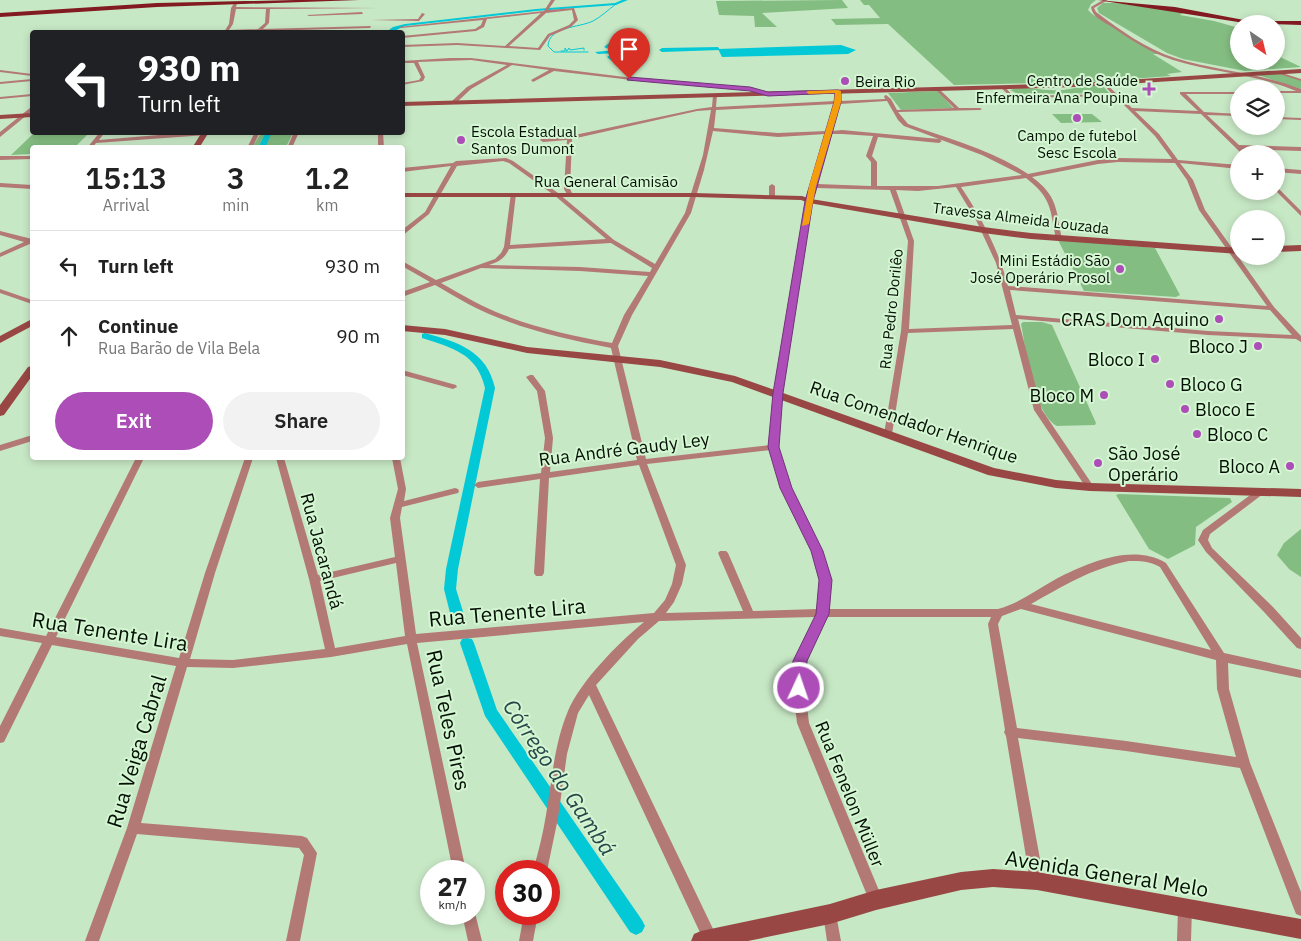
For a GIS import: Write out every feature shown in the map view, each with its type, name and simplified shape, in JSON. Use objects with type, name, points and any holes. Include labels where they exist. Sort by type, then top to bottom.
[{"type":"main road","points":[[73,9],[258,0]]},
{"type":"main road","points":[[234,6],[264,0]]},
{"type":"main road","points":[[0,13],[157,5],[234,6],[356,0]]},
{"type":"main road","points":[[1100,0],[1230,18]]},
{"type":"main road","points":[[1121,0],[1166,1],[1168,6],[1175,9]]},
{"type":"main road","points":[[1130,0],[1144,1]]},
{"type":"main road","points":[[1181,4],[1230,16]]},
{"type":"main road","points":[[1285,23],[1301,22]]},
{"type":"main road","points":[[405,104],[1105,84],[1301,71]]},
{"type":"main road","points":[[0,117],[29,115]]},
{"type":"main road","name":"Rua General Camisão","points":[[405,195],[772,196],[802,198],[809,201]]},
{"type":"main road","name":"Travessa Almeida Louzada","points":[[809,201],[983,230],[1230,252]]},
{"type":"main road","points":[[1285,249],[1301,248]]},
{"type":"main road","points":[[0,340],[30,323]]},
{"type":"main road","name":"Rua Comendador Henrique","points":[[405,328],[456,333],[514,348],[562,355],[615,352],[699,370],[778,393],[992,472],[1056,484],[1090,487],[1301,493]]},
{"type":"main road","points":[[0,413],[30,372]]},
{"type":"main road","name":"Avenida General Melo","points":[[705,940],[830,914],[876,900],[961,881],[993,878],[1036,881],[1301,929]]},
{"type":"street","points":[[369,30],[379,0]]},
{"type":"street","points":[[507,46],[547,9],[553,0]]},
{"type":"street","points":[[1107,0],[1094,5],[1092,8],[1094,13],[1158,53],[1189,63],[1237,74]]},
{"type":"street","points":[[295,30],[316,7],[328,1]]},
{"type":"street","points":[[228,30],[234,6],[376,10]]},
{"type":"street","points":[[259,30],[267,23],[268,8]]},
{"type":"street","points":[[401,27],[547,9],[573,9],[575,11],[576,20],[570,26],[549,35],[540,48],[457,44],[405,46]]},
{"type":"street","points":[[267,13],[376,10]]},
{"type":"street","points":[[373,20],[419,20],[423,14]]},
{"type":"street","points":[[405,37],[476,30],[483,26],[485,18]]},
{"type":"street","points":[[308,30],[370,26]]},
{"type":"street","points":[[405,62],[460,59],[649,81],[750,89],[768,94]]},
{"type":"street","points":[[405,84],[421,81],[423,77],[415,61]]},
{"type":"street","points":[[454,102],[469,88],[512,64]]},
{"type":"street","points":[[1,71],[30,68]]},
{"type":"street","points":[[533,81],[552,70]]},
{"type":"street","points":[[1,71],[30,75]]},
{"type":"street","points":[[1278,72],[1301,80]]},
{"type":"street","points":[[1250,75],[1270,80],[1301,92]]},
{"type":"street","points":[[0,83],[30,80]]},
{"type":"street","points":[[1105,84],[1157,135],[1190,180],[1202,210],[1230,246]]},
{"type":"street","points":[[1002,87],[1012,97],[1116,96]]},
{"type":"street","points":[[938,89],[958,110]]},
{"type":"street","points":[[882,90],[906,124],[990,156],[1040,185],[1049,197],[1059,238]]},
{"type":"street","name":"Rua Fenelon Müller","points":[[838,91],[838,102],[809,201],[778,393],[774,447],[786,488],[817,551],[826,580],[822,614],[800,661],[799,688],[803,723],[876,900]]},
{"type":"street","points":[[1285,92],[1301,92]]},
{"type":"street","points":[[1230,93],[1182,93],[1237,145]]},
{"type":"street","points":[[0,98],[30,95]]},
{"type":"street","points":[[542,860],[552,818],[561,754],[573,712],[590,684],[634,636],[657,617],[669,602],[681,565],[642,462],[615,352],[628,315],[688,213],[710,130],[715,95]]},
{"type":"street","points":[[543,140],[570,138],[697,110],[714,108],[889,100]]},
{"type":"street","points":[[896,111],[980,109]]},
{"type":"street","points":[[1130,109],[1230,114]]},
{"type":"street","points":[[0,135],[29,115]]},
{"type":"street","points":[[1285,118],[1301,119]]},
{"type":"street","points":[[710,130],[778,135],[829,132],[953,142]]},
{"type":"street","points":[[92,145],[100,135]]},
{"type":"street","points":[[95,142],[181,135]]},
{"type":"street","points":[[874,188],[874,162],[869,156],[876,136]]},
{"type":"street","points":[[570,138],[568,189],[570,195]]},
{"type":"street","points":[[1285,148],[1301,149]]},
{"type":"street","points":[[0,158],[30,158]]},
{"type":"street","points":[[405,170],[504,159],[556,194],[612,241],[656,268]]},
{"type":"street","points":[[812,186],[918,189],[1027,176],[1098,162],[1175,161],[1230,166]]},
{"type":"street","points":[[405,231],[427,213],[456,163]]},
{"type":"street","points":[[1285,171],[1301,172]]},
{"type":"street","points":[[0,185],[30,187]]},
{"type":"street","points":[[957,185],[1000,263],[1038,410],[1090,487]]},
{"type":"street","points":[[772,186],[772,196]]},
{"type":"street","name":"Rua Pedro Dorilêo","points":[[888,434],[905,331],[911,241],[893,189]]},
{"type":"street","points":[[405,294],[497,260],[504,254],[507,246],[513,194]]},
{"type":"street","points":[[1285,197],[1301,214]]},
{"type":"street","points":[[0,233],[30,241]]},
{"type":"street","points":[[507,246],[612,241]]},
{"type":"street","points":[[0,255],[30,243]]},
{"type":"street","name":"Rua Comendador Henrique","points":[[405,265],[476,305],[519,324],[615,352]]},
{"type":"street","points":[[1244,265],[1272,308],[1300,339]]},
{"type":"street","points":[[479,267],[580,269],[651,274]]},
{"type":"street","points":[[1007,288],[1272,308]]},
{"type":"street","points":[[0,291],[30,301]]},
{"type":"street","points":[[1014,317],[1300,339]]},
{"type":"street","points":[[905,331],[1016,328]]},
{"type":"street","points":[[405,373],[453,387]]},
{"type":"street","points":[[530,376],[542,391],[549,438],[539,573]]},
{"type":"street","points":[[0,448],[30,439]]},
{"type":"street","name":"Rua André Gaudy Ley","points":[[478,485],[642,462],[774,447]]},
{"type":"street","points":[[0,738],[139,460]]},
{"type":"street","name":"Rua Veiga Cabral","points":[[92,941],[133,828],[210,573],[248,460]]},
{"type":"street","name":"Rua Jacarandá","points":[[281,460],[314,579],[331,653]]},
{"type":"street","name":"Rua Teles Pires","points":[[396,460],[402,489],[395,518],[411,640],[458,860]]},
{"type":"street","points":[[399,505],[455,491]]},
{"type":"street","points":[[1260,492],[1206,532],[1203,540],[1209,550],[1301,645]]},
{"type":"street","points":[[723,553],[750,615]]},
{"type":"street","name":"Rua Tenente Lira","points":[[0,632],[183,663],[233,664],[331,653],[411,640],[657,617],[998,613],[1020,606],[1066,579],[1101,565],[1140,556],[1163,565],[1221,657]]},
{"type":"street","points":[[314,579],[400,559]]},
{"type":"street","points":[[1020,606],[1221,657],[1301,674]]},
{"type":"street","points":[[998,613],[993,624],[1036,881]]},
{"type":"street","points":[[1221,657],[1223,689],[1244,763],[1301,909]]},
{"type":"street","points":[[590,684],[705,940]]},
{"type":"street","points":[[1010,732],[1244,763]]},
{"type":"street","points":[[133,828],[302,842],[311,853],[293,941]]},
{"type":"street","points":[[1184,941],[1185,908]]},
{"type":"street","points":[[830,914],[834,941]]},
{"type":"street","points":[[471,925],[475,941]]},
{"type":"street","points":[[526,941],[529,925]]},
{"type":"green space","points":[[842,0],[848,8],[762,13],[777,27],[755,27],[754,16],[719,15],[716,1]]},
{"type":"green space","points":[[860,0],[1096,0],[1088,10],[1092,14],[1158,54],[1153,54],[1182,72],[1167,74],[1171,76],[1088,82],[954,85],[888,24],[836,25],[831,19],[880,18],[869,5],[864,5]]},
{"type":"green space","points":[[1103,3],[1115,3],[1186,11],[1180,15],[1230,25],[1230,68],[1183,59],[1167,53],[1099,13],[1097,8]]},
{"type":"green space","points":[[1285,59],[1301,67],[1285,68]]},
{"type":"green space","points":[[1277,73],[1301,80],[1301,89],[1285,84],[1285,80],[1273,80],[1255,74]]},
{"type":"green space","points":[[1083,86],[1103,86],[1109,93],[1018,94],[1010,90],[1025,88],[1059,90]]},
{"type":"green space","points":[[938,91],[953,108],[901,110],[888,93]]},
{"type":"green space","name":"Campo de futebol Sesc Escola","points":[[1052,114],[1092,114],[1102,122],[1061,123]]},
{"type":"green space","points":[[32,135],[87,135],[77,145],[30,145],[30,154],[11,155]]},
{"type":"green space","points":[[260,135],[292,135],[287,145],[253,145]]},
{"type":"green space","name":"Mini Estádio São José Operário Prosol","points":[[1058,240],[1155,248],[1180,295],[1176,297],[1084,291]]},
{"type":"green space","points":[[1023,322],[1042,322],[1052,325],[1096,423],[1095,425],[1057,426],[1049,419],[1036,395],[1028,364],[1021,324]]},
{"type":"green space","points":[[1116,495],[1230,498],[1232,502],[1196,527],[1195,545],[1168,559],[1149,549]]},
{"type":"green space","points":[[1301,529],[1301,577],[1289,569],[1277,555],[1284,543]]},
{"type":"water","points":[[622,41],[634,44],[635,46],[620,51],[604,47],[609,43]]},
{"type":"water","points":[[841,45],[856,50],[848,54],[722,57],[718,49]]},
{"type":"water","points":[[626,52],[638,55],[639,58],[623,62],[610,60],[607,57],[612,54]]},
{"type":"waterway","name":"Córrego do Gambá","points":[[392,30],[405,25],[536,10],[616,4],[626,0]]},
{"type":"waterway","points":[[588,52],[554,52],[548,46],[550,39],[559,31],[593,21],[616,4]]},
{"type":"waterway","points":[[561,51],[565,51],[565,48],[567,51],[569,48],[570,50],[584,48],[584,50]]},
{"type":"waterway","points":[[662,50],[718,49]]},
{"type":"waterway","points":[[598,52],[616,52]]},
{"type":"waterway","points":[[610,52],[614,53]]},
{"type":"waterway","name":"Córrego do Gambá","points":[[262,145],[268,135]]},
{"type":"waterway","name":"Córrego do Gambá","points":[[425,336],[457,347],[475,358],[482,366],[490,388],[452,569],[450,589],[459,621]]},
{"type":"waterway","name":"Córrego do Gambá","points":[[467,643],[490,712],[636,926]]},
{"type":"slow traffic","points":[[805,224],[812,186],[838,102],[838,91],[809,92]]},
{"type":"place","name":"Beira Rio","points":[[845,81]]},
{"type":"place","name":"Centro de Saúde Enfermeira Ana Poupina","points":[[1149,89]]},
{"type":"place","name":"Campo de futebol Sesc Escola","points":[[1077,118]]},
{"type":"place","name":"Escola Estadual Santos Dumont","points":[[461,140]]},
{"type":"place","name":"Mini Estádio São José Operário Prosol","points":[[1120,269]]},
{"type":"place","name":"CRAS Dom Aquino","points":[[1219,319]]},
{"type":"place","name":"Bloco J","points":[[1258,346]]},
{"type":"place","name":"Bloco I","points":[[1155,359]]},
{"type":"place","name":"Bloco G","points":[[1170,384]]},
{"type":"place","name":"Bloco M","points":[[1104,395]]},
{"type":"place","name":"Bloco E","points":[[1185,409]]},
{"type":"place","name":"Bloco C","points":[[1197,434]]},
{"type":"place","name":"São José Operário","points":[[1098,463]]},
{"type":"place","name":"Bloco A","points":[[1290,466]]},
{"type":"route","points":[[629,79],[750,89],[768,94],[838,91],[838,102],[809,201],[778,393],[774,447],[786,488],[817,551],[826,580],[822,614],[800,661],[799,688]]}]
